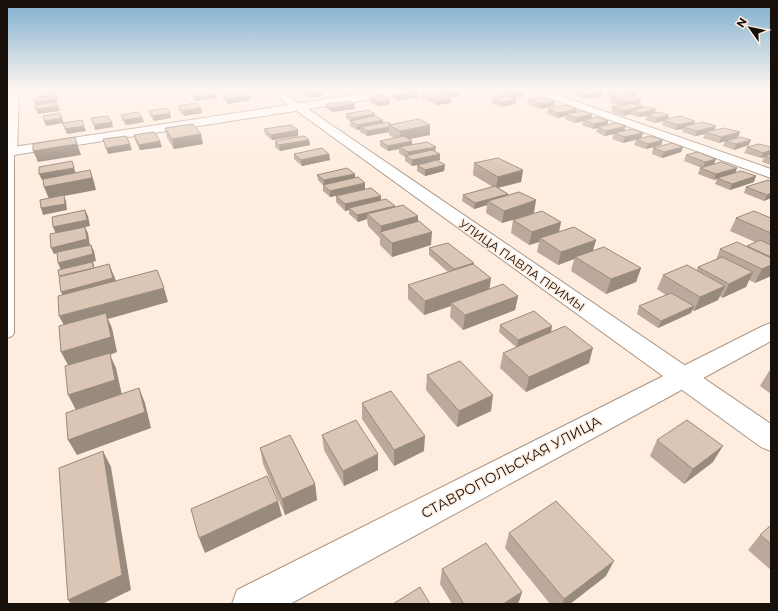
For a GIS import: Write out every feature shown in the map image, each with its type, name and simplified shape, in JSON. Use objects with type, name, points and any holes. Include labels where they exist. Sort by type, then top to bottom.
[{"type":"street","points":[[11,119],[8,152],[228,119]]},
{"type":"street","name":"УЛИЦА ПАВЛА ПРИМЫ","points":[[312,119],[771,440]]},
{"type":"street","points":[[613,119],[771,174]]},
{"type":"street","name":"СТАВРОПОЛЬСКАЯ УЛИЦА","points":[[251,604],[771,331]]},
{"type":"lane","points":[[7,333],[8,152]]},
{"type":"building","points":[[44,119],[59,119],[44,121]]},
{"type":"building","points":[[91,119],[110,119],[112,122],[94,125]]},
{"type":"building","points":[[362,119],[380,119],[383,120],[357,125],[350,121]]},
{"type":"building","points":[[419,119],[430,125],[400,131],[389,125]]},
{"type":"building","points":[[601,119],[608,121],[594,124],[584,120]]},
{"type":"building","points":[[688,119],[695,121],[678,125],[663,120]]},
{"type":"building","points":[[82,120],[84,126],[65,129],[63,123]]},
{"type":"building","points":[[387,122],[391,124],[389,127],[367,131],[360,127]]},
{"type":"building","points":[[702,122],[716,126],[697,131],[683,127]]},
{"type":"building","points":[[616,123],[626,126],[606,131],[597,127]]},
{"type":"building","points":[[193,124],[201,134],[172,139],[165,128]]},
{"type":"building","points":[[291,125],[298,130],[271,135],[264,129]]},
{"type":"building","points":[[724,128],[740,132],[721,137],[705,132]]},
{"type":"building","points":[[632,129],[643,133],[625,137],[614,133]]},
{"type":"building","points":[[154,132],[160,141],[139,145],[134,135]]},
{"type":"building","points":[[126,136],[130,144],[106,148],[103,139]]},
{"type":"building","points":[[304,136],[309,140],[279,145],[275,141]]},
{"type":"building","points":[[404,136],[412,141],[388,146],[380,141]]},
{"type":"building","points":[[651,136],[663,140],[648,144],[636,139]]},
{"type":"building","points":[[75,137],[77,144],[33,151],[33,144]]},
{"type":"building","points":[[741,137],[751,140],[736,144],[725,141]]},
{"type":"building","points":[[427,142],[436,147],[408,152],[399,147]]},
{"type":"building","points":[[672,143],[683,147],[664,152],[653,148]]},
{"type":"building","points":[[759,144],[771,147],[771,150],[763,153],[747,147]]},
{"type":"building","points":[[322,148],[329,154],[301,160],[294,154]]},
{"type":"building","points":[[432,150],[440,154],[412,160],[405,156]]},
{"type":"building","points":[[698,152],[716,159],[705,162],[686,155]]},
{"type":"building","points":[[771,154],[771,158],[764,156]]},
{"type":"building","points":[[498,158],[523,170],[498,177],[474,163]]},
{"type":"building","points":[[437,160],[445,165],[425,170],[417,165]]},
{"type":"building","points":[[72,161],[74,168],[39,174],[39,167]]},
{"type":"building","points":[[721,162],[737,168],[716,174],[700,168]]},
{"type":"building","points":[[347,168],[355,174],[324,180],[317,175]]},
{"type":"building","points":[[90,170],[92,178],[44,187],[43,179]]},
{"type":"building","points":[[741,171],[756,176],[732,184],[717,178]]},
{"type":"building","points":[[358,177],[365,183],[330,191],[323,185]]},
{"type":"building","points":[[768,180],[771,181],[771,193],[767,195],[746,187]]},
{"type":"building","points":[[495,186],[508,194],[475,203],[463,195]]},
{"type":"building","points":[[371,188],[381,196],[345,204],[336,196]]},
{"type":"building","points":[[519,192],[536,200],[504,211],[488,201]]},
{"type":"building","points":[[64,195],[65,204],[41,208],[40,200]]},
{"type":"building","points":[[386,199],[395,206],[357,215],[349,208]]},
{"type":"building","points":[[403,205],[418,216],[381,226],[367,214]]},
{"type":"building","points":[[85,210],[87,220],[53,227],[52,217]]},
{"type":"building","points":[[542,211],[561,222],[532,232],[513,220]]},
{"type":"building","points":[[754,211],[771,218],[771,233],[736,218]]},
{"type":"building","points":[[419,221],[432,232],[392,243],[380,232]]},
{"type":"building","points":[[85,227],[87,239],[51,248],[50,234]]},
{"type":"building","points":[[574,227],[596,240],[561,252],[540,238]]},
{"type":"building","points":[[760,240],[771,245],[771,257],[747,246]]},
{"type":"building","points":[[737,242],[771,258],[771,265],[762,269],[720,249]]},
{"type":"building","points":[[448,243],[474,263],[454,269],[429,248]]},
{"type":"building","points":[[91,245],[93,254],[58,263],[57,252]]},
{"type":"building","points":[[604,247],[641,268],[611,279],[575,257]]},
{"type":"building","points":[[722,257],[753,272],[729,284],[698,267]]},
{"type":"building","points":[[92,262],[94,268],[59,276],[58,270]]},
{"type":"building","points":[[109,264],[113,278],[61,292],[59,277]]},
{"type":"building","points":[[473,264],[491,278],[425,301],[408,285]]},
{"type":"building","points":[[687,265],[725,286],[700,297],[663,275]]},
{"type":"building","points":[[157,270],[164,288],[59,316],[58,296]]},
{"type":"building","points":[[503,284],[518,296],[465,315],[451,303]]},
{"type":"building","points":[[671,293],[694,306],[661,321],[639,306]]},
{"type":"building","points":[[534,311],[552,326],[518,340],[500,325]]},
{"type":"building","points":[[106,313],[111,337],[61,352],[59,326]]},
{"type":"building","points":[[565,326],[593,348],[529,377],[503,353]]},
{"type":"building","points":[[110,353],[115,380],[68,395],[65,366]]},
{"type":"building","points":[[460,361],[493,395],[459,411],[427,375]]},
{"type":"building","points":[[139,388],[145,412],[68,440],[66,413]]},
{"type":"building","points":[[391,391],[425,436],[394,450],[362,403]]},
{"type":"building","points":[[356,420],[378,454],[343,471],[322,435]]},
{"type":"building","points":[[687,420],[723,446],[693,469],[657,440]]},
{"type":"building","points":[[290,435],[315,484],[282,499],[260,448]]},
{"type":"building","points":[[103,451],[122,575],[68,600],[59,468]]},
{"type":"building","points":[[267,476],[278,501],[199,538],[191,509]]},
{"type":"building","points":[[556,501],[614,561],[564,599],[509,533]]},
{"type":"building","points":[[771,525],[771,544],[760,535]]},
{"type":"building","points":[[486,543],[522,592],[503,604],[464,604],[442,569]]},
{"type":"building","points":[[420,587],[430,604],[393,604]]}]
